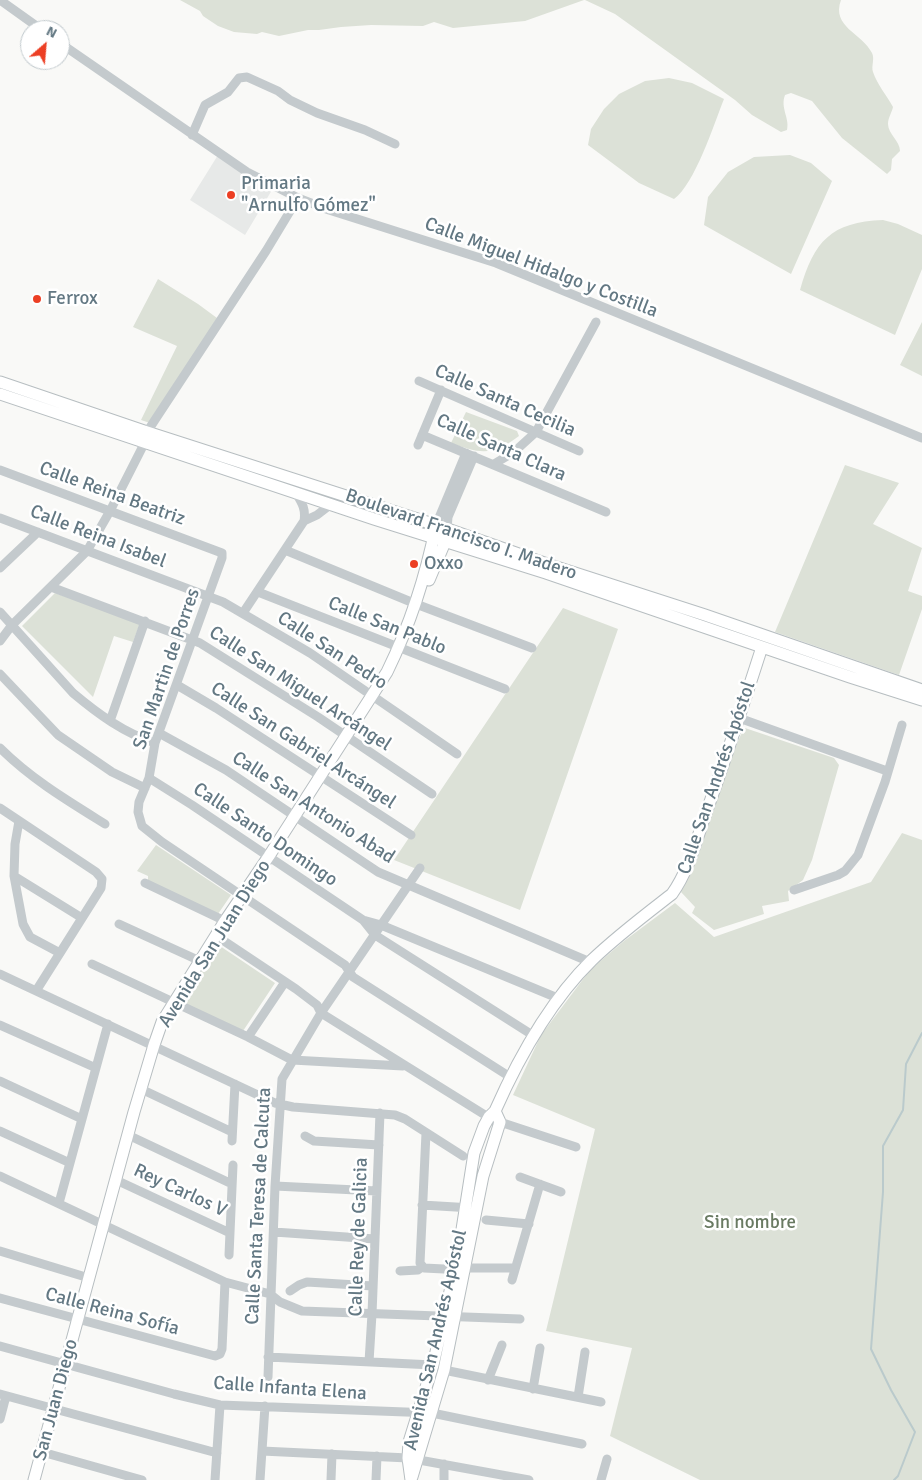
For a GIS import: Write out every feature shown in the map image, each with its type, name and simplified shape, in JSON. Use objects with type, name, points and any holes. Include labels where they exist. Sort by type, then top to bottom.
[{"type":"street","points":[[0,0],[28,20]]},
{"type":"street","name":"Calle Miguel Hidalgo y Costilla","points":[[70,50],[247,172],[298,198],[329,210],[496,263],[922,438]]},
{"type":"street","points":[[192,135],[205,105],[228,92],[239,78],[247,77],[278,90],[290,100],[317,113],[365,130],[395,144]]},
{"type":"street","points":[[0,641],[12,625],[87,551],[110,511],[146,437],[298,198]]},
{"type":"street","points":[[494,464],[514,452],[536,432],[596,322]]},
{"type":"street","name":"Calle Santa Cecilia","points":[[419,381],[579,451]]},
{"type":"street","name":"Boulevard Francisco I. Madero","points":[[0,382],[296,493],[546,573],[762,647],[922,690]]},
{"type":"street","name":"Calle Santa Clara","points":[[440,390],[422,435],[606,512]]},
{"type":"street","name":"Boulevard Francisco I. Madero","points":[[0,394],[442,527],[547,564],[705,615],[922,700]]},
{"type":"street","points":[[418,445],[422,435]]},
{"type":"street","points":[[442,527],[448,517],[470,455]]},
{"type":"street","name":"Calle Reina Beatriz","points":[[0,470],[213,548]]},
{"type":"street","points":[[243,613],[304,521],[303,505],[296,493]]},
{"type":"street","points":[[304,521],[317,515],[330,504]]},
{"type":"street","name":"Calle Reina Isabel","points":[[0,518],[184,587]]},
{"type":"street","name":"Avenida San Juan Diego","points":[[78,1320],[128,1135],[154,1045],[166,1015],[224,921],[270,856],[387,672],[399,648],[417,601],[442,527]]},
{"type":"street","points":[[0,568],[38,532]]},
{"type":"street","name":"San Martin de Porres","points":[[213,548],[221,551],[223,554],[210,596],[155,744],[149,778],[139,802],[138,812],[142,826],[148,832],[242,896]]},
{"type":"street","points":[[285,550],[532,648]]},
{"type":"street","name":"Calle San Miguel Arcángel","points":[[51,587],[194,640],[347,736],[432,794]]},
{"type":"street","name":"Calle San Pedro","points":[[184,587],[210,596],[243,613],[310,653],[457,754]]},
{"type":"street","name":"Calle San Pablo","points":[[258,592],[505,689]]},
{"type":"street","points":[[0,612],[73,693],[110,721],[133,735],[155,744]]},
{"type":"street","points":[[110,721],[145,621]]},
{"type":"street","name":"Calle San Andrés Apóstol","points":[[495,1117],[512,1076],[534,1036],[560,999],[590,962],[608,944],[672,894],[679,884],[709,806],[762,647]]},
{"type":"street","points":[[0,674],[58,735],[112,772],[145,788]]},
{"type":"street","name":"Calle San Gabriel Arcángel","points":[[177,685],[216,708],[411,835]]},
{"type":"street","points":[[739,718],[888,770]]},
{"type":"street","points":[[794,890],[838,875],[845,871],[858,855],[885,782],[902,725]]},
{"type":"street","name":"Calle San Antonio Abad","points":[[159,733],[226,770],[370,867],[408,886],[590,962]]},
{"type":"street","points":[[0,748],[23,769],[105,824]]},
{"type":"street","name":"Calle Santo Domingo","points":[[149,778],[270,856],[363,920],[375,935],[534,1036]]},
{"type":"street","points":[[0,808],[96,872],[101,877],[102,882],[101,888],[36,991]]},
{"type":"street","points":[[18,821],[14,876],[25,929],[30,937],[60,953]]},
{"type":"street","name":"Calle Santa Teresa de Calcuta","points":[[268,1377],[275,1186],[282,1079],[321,1013],[420,868]]},
{"type":"street","points":[[14,876],[82,918]]},
{"type":"street","points":[[144,883],[224,921]]},
{"type":"street","points":[[242,896],[345,965],[353,977],[512,1076]]},
{"type":"street","name":"Calle Santo Domingo","points":[[363,920],[381,925],[560,999]]},
{"type":"street","points":[[119,924],[200,961]]},
{"type":"street","points":[[215,935],[317,1005],[321,1013],[405,1066],[495,1117],[576,1148]]},
{"type":"street","points":[[92,964],[248,1037],[292,1060],[405,1066]]},
{"type":"street","points":[[0,974],[280,1105],[400,1116],[463,1156]]},
{"type":"street","points":[[248,1037],[285,982]]},
{"type":"street","points":[[0,1024],[96,1068]]},
{"type":"street","points":[[59,1203],[108,1024]]},
{"type":"street","points":[[0,1081],[82,1119]]},
{"type":"street","points":[[141,1090],[232,1137],[235,1084]]},
{"type":"street","name":"Calle Rey de Galicia","points":[[369,1362],[376,1239],[380,1113]]},
{"type":"street","name":"Avenida San Andrés Apóstol","points":[[413,1458],[432,1413],[444,1370],[455,1268],[471,1208],[486,1165],[495,1117]]},
{"type":"street","points":[[0,1130],[70,1162]]},
{"type":"street","points":[[422,1267],[420,1262],[426,1133]]},
{"type":"street","points":[[128,1135],[232,1184]]},
{"type":"street","points":[[306,1136],[314,1142],[378,1145]]},
{"type":"street","points":[[230,1255],[233,1165]]},
{"type":"street","points":[[0,1176],[225,1282],[270,1294],[280,1302],[302,1311],[520,1319]]},
{"type":"street","points":[[520,1177],[561,1192]]},
{"type":"street","name":"Rey Carlos V","points":[[116,1180],[230,1232]]},
{"type":"street","points":[[512,1280],[540,1184]]},
{"type":"street","points":[[275,1186],[377,1192]]},
{"type":"street","points":[[422,1205],[471,1208]]},
{"type":"street","points":[[486,1220],[529,1224]]},
{"type":"street","points":[[274,1232],[376,1239]]},
{"type":"street","points":[[0,1251],[89,1278]]},
{"type":"street","points":[[400,1271],[418,1270],[422,1267],[515,1268]]},
{"type":"street","name":"Calle Reina Sofía","points":[[0,1298],[215,1356],[220,1354],[222,1348],[225,1282]]},
{"type":"street","points":[[290,1291],[307,1282],[373,1286]]},
{"type":"street","name":"Avenida San Andrés Apóstol","points":[[411,1479],[413,1458],[409,1442],[449,1317]]},
{"type":"street","name":"San Juan Diego","points":[[34,1480],[78,1320]]},
{"type":"street","points":[[488,1380],[502,1345]]},
{"type":"street","name":"Calle Infanta Elena","points":[[0,1346],[220,1405],[432,1413],[582,1444]]},
{"type":"street","points":[[533,1389],[540,1348]]},
{"type":"street","points":[[578,1397],[585,1352]]},
{"type":"street","points":[[268,1356],[433,1365]]},
{"type":"street","points":[[444,1370],[602,1402]]},
{"type":"street","points":[[0,1419],[3,1395],[217,1453]]},
{"type":"street","points":[[215,1480],[220,1405]]},
{"type":"street","points":[[260,1480],[265,1406]]},
{"type":"street","points":[[262,1451],[413,1458],[504,1478],[529,1480]]},
{"type":"street","points":[[42,1452],[142,1480]]},
{"type":"street","points":[[331,1480],[332,1454]]},
{"type":"street","points":[[376,1480],[377,1456]]},
{"type":"street","points":[[601,1480],[607,1459]]},
{"type":"street","points":[[444,1464],[444,1480]]},
{"type":"shaded area","name":"Primaria \"Arnulfo Gómez\"","points":[[218,155],[272,190],[245,235],[190,200]]},
{"type":"green space","points":[[180,0],[584,0],[525,21],[453,28],[434,22],[423,26],[371,25],[308,30],[279,36],[262,32],[257,34],[234,32],[218,26],[203,16],[200,11]]},
{"type":"green space","points":[[585,0],[841,0],[840,17],[872,53],[873,72],[893,107],[888,124],[900,151],[892,159],[891,170],[887,174],[842,138],[812,101],[791,93],[785,95],[784,104],[788,126],[787,130],[781,132],[752,115],[735,100],[615,14]]},
{"type":"green space","points":[[669,78],[692,83],[724,99],[709,138],[689,181],[674,199],[639,183],[588,145],[591,129],[604,109],[619,94],[645,81]]},
{"type":"green space","points":[[790,155],[811,163],[832,181],[791,274],[704,225],[708,197],[728,172],[754,157]]},
{"type":"green space","points":[[883,220],[898,224],[922,235],[922,269],[895,335],[800,290],[812,259],[827,237],[850,225]]},
{"type":"green space","points":[[158,279],[217,318],[153,424],[141,420],[177,346],[133,327]]},
{"type":"green space","points":[[922,322],[922,376],[900,365]]},
{"type":"green space","points":[[466,412],[517,431],[519,436],[501,447],[486,451],[470,449],[451,443]]},
{"type":"green space","points":[[845,465],[899,483],[873,524],[922,548],[908,591],[922,596],[922,609],[899,675],[775,632]]},
{"type":"green space","points":[[55,593],[140,623],[133,642],[114,636],[93,697],[22,626]]},
{"type":"green space","points":[[563,608],[618,629],[520,910],[394,860]]},
{"type":"green space","points":[[745,728],[834,758],[839,765],[812,860],[803,880],[788,891],[789,901],[762,906],[764,914],[714,930],[692,913],[695,907],[681,892],[695,859],[724,775]]},
{"type":"green space","name":"Sin nombre","points":[[902,833],[922,840],[922,1480],[700,1480],[610,1436],[632,1348],[546,1331],[595,1129],[513,1095],[541,1035],[590,970],[624,941],[675,903],[714,937],[871,882]]},
{"type":"green space","points":[[156,845],[231,895],[218,914],[148,881],[148,876],[137,871]]},
{"type":"green space","points":[[214,942],[275,983],[243,1031],[178,1001]]},
{"type":"waterway","points":[[894,1480],[898,1476],[915,1432],[891,1390],[871,1349],[883,1192],[883,1146],[903,1110],[906,1064],[922,1033]]},
{"type":"place","name":"Primaria \"Arnulfo Gómez\"","points":[[231,195]]},
{"type":"place","name":"Ferrox","points":[[37,299]]},
{"type":"place","name":"Oxxo","points":[[414,564]]}]
